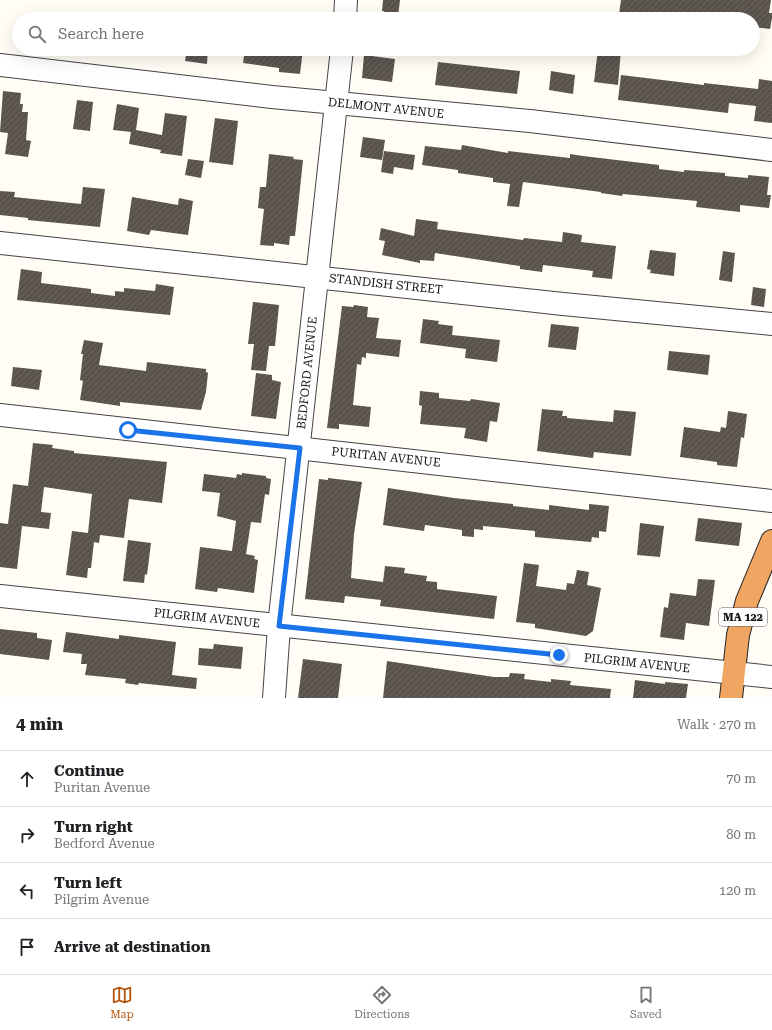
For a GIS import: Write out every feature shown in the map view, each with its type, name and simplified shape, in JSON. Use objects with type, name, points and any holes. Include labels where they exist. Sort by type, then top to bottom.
[{"type":"highway","name":"MA 122","points":[[731,698],[738,635],[747,601],[772,541]]},
{"type":"street","points":[[345,12],[346,0]]},
{"type":"street","name":"BEDFORD AVENUE","points":[[274,698],[279,626],[300,448],[341,56]]},
{"type":"street","name":"DELMONT AVENUE","points":[[0,65],[272,97],[530,121],[772,150]]},
{"type":"street","name":"STANDISH STREET","points":[[0,243],[563,304],[772,324]]},
{"type":"street","name":"PURITAN AVENUE","points":[[0,415],[504,469],[772,501]]},
{"type":"street","name":"PILGRIM AVENUE","points":[[0,596],[772,677]]},
{"type":"building","points":[[383,0],[400,0],[399,12],[382,11]]},
{"type":"building","points":[[621,0],[771,0],[769,13],[772,13],[772,18],[770,29],[760,28],[760,12],[619,12]]},
{"type":"building","points":[[186,56],[208,56],[207,64],[185,61]]},
{"type":"building","points":[[244,56],[302,56],[300,74],[279,72],[279,68],[243,63]]},
{"type":"building","points":[[364,56],[395,59],[392,82],[362,78]]},
{"type":"building","points":[[597,56],[620,56],[618,85],[594,82]]},
{"type":"building","points":[[438,62],[520,71],[517,94],[435,85]]},
{"type":"building","points":[[551,71],[575,75],[573,94],[549,90]]},
{"type":"building","points":[[621,75],[704,85],[704,83],[758,89],[759,79],[772,81],[772,123],[754,121],[756,106],[729,103],[728,113],[618,100]]},
{"type":"building","points":[[3,91],[21,93],[20,104],[23,104],[22,112],[28,112],[26,140],[31,141],[28,157],[5,154],[8,133],[0,132]]},
{"type":"building","points":[[77,100],[93,102],[90,131],[73,129]]},
{"type":"building","points":[[117,104],[139,108],[136,130],[162,135],[165,113],[187,116],[182,156],[160,153],[161,150],[129,144],[131,132],[113,130]]},
{"type":"building","points":[[215,118],[238,121],[233,165],[209,162]]},
{"type":"building","points":[[363,137],[385,140],[382,160],[360,157]]},
{"type":"building","points":[[462,145],[508,153],[508,151],[570,158],[570,154],[659,165],[659,169],[684,172],[684,170],[725,173],[725,176],[748,178],[748,175],[769,177],[767,195],[771,195],[769,208],[740,205],[740,212],[696,207],[697,201],[623,194],[622,196],[523,182],[519,207],[507,206],[510,184],[493,182],[493,178],[458,173],[458,170],[422,165],[425,146],[461,150]]},
{"type":"building","points":[[384,151],[415,155],[413,170],[394,167],[393,174],[381,172]]},
{"type":"building","points":[[269,154],[294,157],[293,159],[303,160],[295,236],[290,236],[289,245],[274,243],[274,246],[260,245],[264,209],[258,208],[260,187],[266,187]]},
{"type":"building","points":[[188,159],[204,161],[201,178],[185,175]]},
{"type":"building","points":[[83,187],[105,189],[100,227],[28,220],[28,218],[0,215],[0,191],[15,192],[14,197],[81,204]]},
{"type":"building","points":[[132,197],[178,205],[179,198],[193,201],[188,235],[151,230],[149,235],[127,231]]},
{"type":"building","points":[[416,219],[438,222],[437,229],[523,240],[524,238],[562,242],[563,232],[582,235],[581,242],[616,246],[612,279],[592,277],[593,271],[543,265],[542,272],[520,269],[520,266],[435,253],[434,261],[420,260],[420,263],[382,255],[385,241],[379,240],[381,228],[414,236]]},
{"type":"building","points":[[650,250],[676,253],[674,276],[650,273],[651,270],[647,269]]},
{"type":"building","points":[[723,251],[735,253],[732,282],[719,280]]},
{"type":"building","points":[[21,269],[42,272],[41,283],[91,289],[91,293],[115,296],[115,291],[124,292],[124,288],[155,291],[156,284],[174,287],[170,315],[17,300]]},
{"type":"building","points":[[753,287],[766,289],[764,307],[751,305]]},
{"type":"building","points":[[253,302],[279,305],[275,346],[269,346],[266,371],[251,370],[254,344],[248,344]]},
{"type":"building","points":[[354,305],[368,307],[367,317],[379,318],[376,338],[401,340],[399,357],[366,353],[366,358],[362,357],[361,365],[357,364],[353,405],[371,407],[369,427],[339,424],[339,429],[327,428],[342,306],[353,307]]},
{"type":"building","points":[[423,319],[439,321],[438,324],[453,326],[452,335],[500,340],[497,362],[465,358],[466,349],[420,343]]},
{"type":"building","points":[[551,324],[579,327],[576,350],[548,347]]},
{"type":"building","points":[[84,340],[103,343],[99,365],[146,371],[147,362],[206,369],[206,372],[208,373],[206,392],[201,410],[120,402],[120,406],[80,400],[83,381],[80,380],[83,354],[81,354]]},
{"type":"building","points":[[669,351],[710,355],[708,375],[667,370]]},
{"type":"building","points":[[13,367],[42,370],[39,390],[11,386]]},
{"type":"building","points":[[256,373],[272,375],[272,380],[281,382],[276,419],[251,416]]},
{"type":"building","points":[[420,391],[439,393],[439,398],[470,401],[471,399],[500,403],[497,422],[490,421],[487,442],[464,438],[466,428],[420,424],[422,406],[419,405]]},
{"type":"building","points":[[542,409],[563,411],[562,416],[567,416],[567,418],[613,422],[614,410],[636,412],[631,456],[594,452],[593,458],[537,451]]},
{"type":"building","points":[[728,411],[747,414],[744,438],[741,437],[737,467],[717,465],[717,462],[680,457],[684,427],[720,432],[721,427],[726,428]]},
{"type":"building","points":[[33,443],[53,445],[52,448],[74,451],[74,453],[167,462],[162,503],[129,499],[124,538],[100,535],[99,543],[94,542],[91,568],[88,568],[87,578],[66,575],[72,531],[88,533],[92,494],[44,487],[41,512],[51,513],[49,529],[22,526],[17,569],[0,567],[0,523],[8,524],[13,484],[28,486]]},
{"type":"building","points":[[242,473],[266,476],[266,478],[271,479],[269,495],[265,494],[261,523],[251,522],[246,554],[255,556],[254,559],[258,560],[254,593],[218,588],[217,592],[195,589],[200,547],[232,551],[236,521],[217,516],[220,493],[202,491],[204,474],[236,478],[237,474],[242,475]]},
{"type":"building","points":[[328,478],[362,482],[354,534],[351,578],[383,582],[385,566],[405,568],[404,573],[427,576],[426,581],[437,582],[437,589],[497,596],[494,619],[380,606],[381,600],[345,596],[344,603],[305,599],[319,479],[328,480]]},
{"type":"building","points":[[388,488],[549,510],[549,505],[589,510],[589,504],[609,506],[606,532],[599,531],[599,538],[592,537],[591,542],[535,537],[535,531],[483,526],[483,530],[474,529],[474,537],[462,536],[462,530],[425,525],[424,531],[383,525]]},
{"type":"building","points":[[698,518],[742,523],[739,546],[695,541]]},
{"type":"building","points":[[640,523],[664,526],[660,557],[637,555]]},
{"type":"building","points":[[128,540],[151,543],[147,575],[145,574],[144,583],[123,581]]},
{"type":"building","points":[[524,563],[539,565],[536,586],[566,590],[567,583],[574,584],[577,570],[589,572],[587,585],[601,588],[593,631],[586,636],[535,628],[535,624],[516,622]]},
{"type":"building","points":[[698,579],[715,580],[709,626],[686,623],[684,640],[660,637],[664,607],[668,608],[670,593],[696,596]]},
{"type":"building","points":[[0,629],[37,633],[37,638],[52,640],[49,660],[0,654]]},
{"type":"building","points":[[66,632],[119,639],[119,635],[176,642],[172,675],[197,678],[196,689],[139,683],[138,685],[125,683],[126,679],[85,675],[87,664],[81,664],[82,654],[63,652]]},
{"type":"building","points":[[214,644],[243,647],[241,669],[198,665],[199,648],[213,649]]},
{"type":"building","points":[[303,659],[342,664],[338,698],[298,698]]},
{"type":"building","points":[[387,661],[494,677],[509,677],[510,673],[525,674],[524,679],[551,682],[551,679],[571,681],[570,685],[611,689],[610,698],[383,698]]},
{"type":"building","points":[[635,680],[665,684],[665,682],[688,684],[686,698],[633,698]]},
{"type":"route","points":[[128,430],[300,448],[279,626],[559,655]]}]
